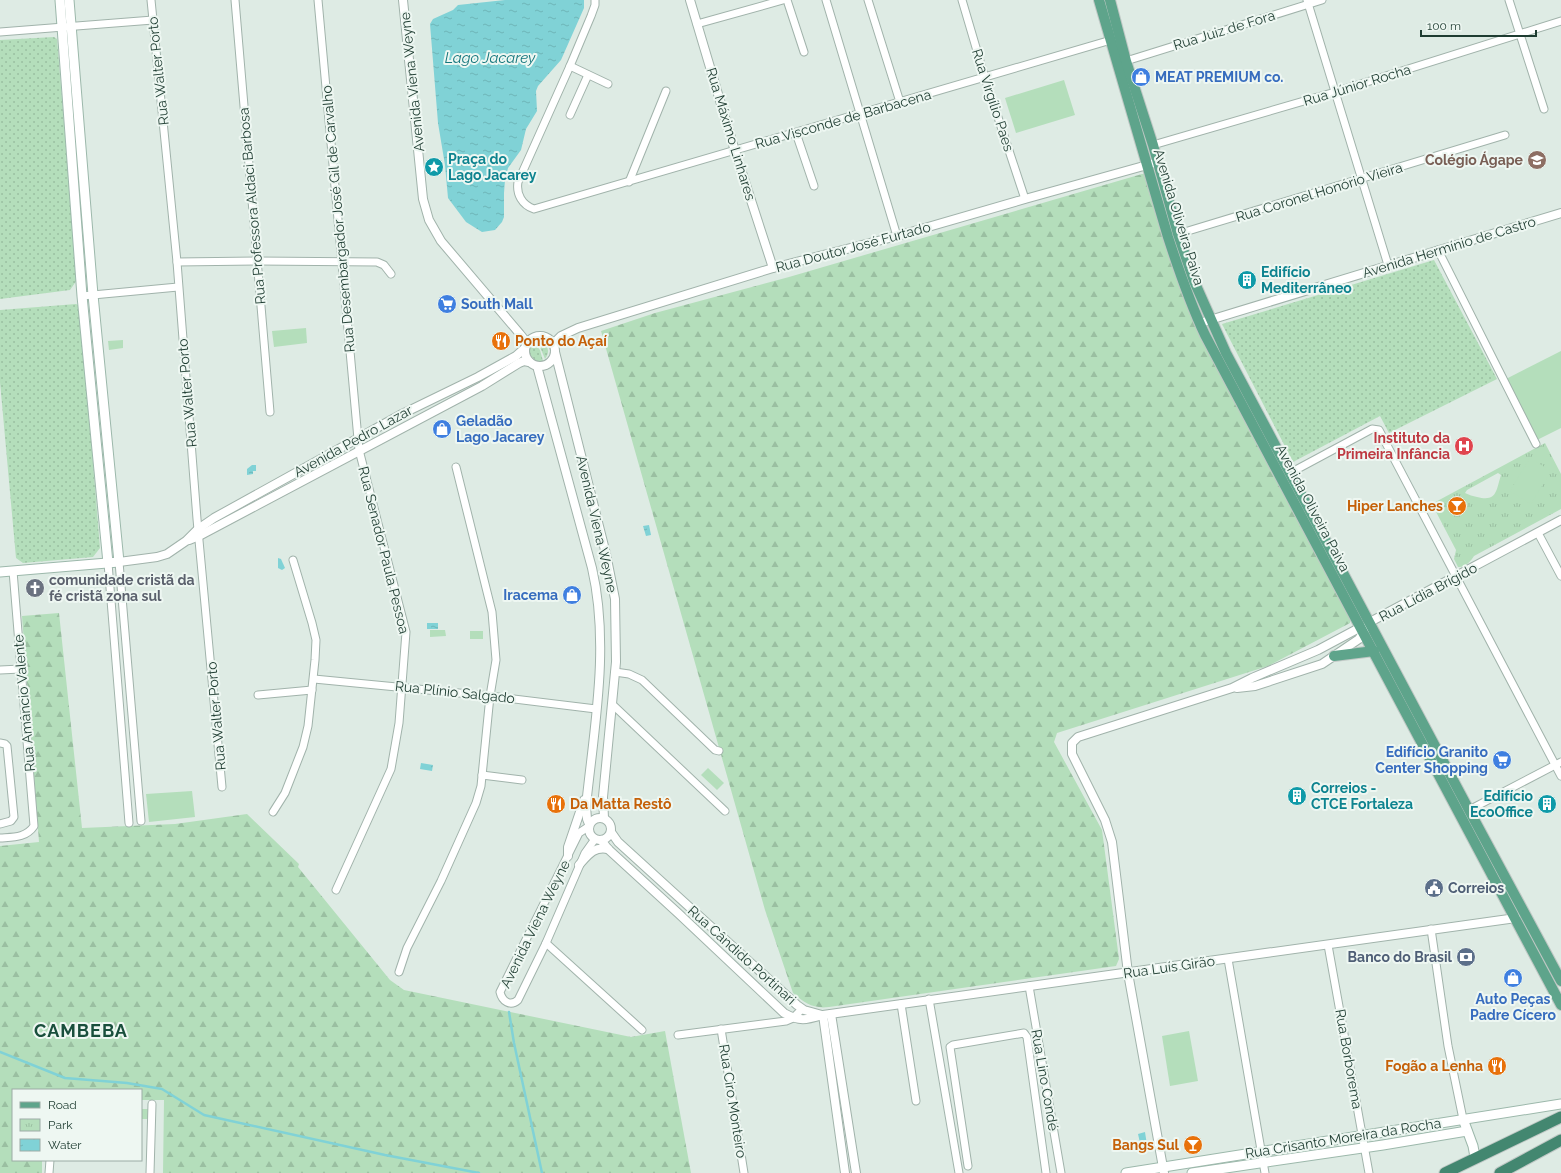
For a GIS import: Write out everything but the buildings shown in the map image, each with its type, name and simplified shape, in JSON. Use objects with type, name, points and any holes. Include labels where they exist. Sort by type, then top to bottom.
[{"type":"highway","points":[[1444,1173],[1561,1117]]},
{"type":"highway","points":[[1500,1173],[1561,1140]]},
{"type":"main road","points":[[60,0],[67,26],[119,562]]},
{"type":"main road","points":[[69,0],[67,26],[82,296],[108,563]]},
{"type":"main road","name":"Avenida Oliveira Paiva","points":[[1099,0],[1111,40],[1194,281],[1226,353],[1290,472],[1365,627],[1374,651],[1561,1005]]},
{"type":"main road","name":"Avenida Oliveira Paiva","points":[[1110,0],[1126,61],[1153,146],[1153,163],[1180,275],[1200,323],[1365,627],[1557,966],[1561,981]]},
{"type":"main road","points":[[89,368],[100,367]]},
{"type":"main road","points":[[100,475],[110,475]]},
{"type":"main road","name":"Avenida Pedro Lazar","points":[[0,572],[119,562]]},
{"type":"main road","points":[[1334,656],[1374,651]]},
{"type":"main road","name":"Rua Crisanto Moreira da Rocha","points":[[1126,1173],[1163,1170],[1261,1151],[1561,1104]]},
{"type":"main road","points":[[1463,1119],[1466,1132],[1473,1146],[1476,1157]]},
{"type":"main road","name":"Rua Crisanto Moreira da Rocha","points":[[1192,1173],[1466,1132]]},
{"type":"street","name":"Rua Walter Porto","points":[[151,0],[177,262],[222,787]]},
{"type":"street","name":"Rua Professora Aldaci Barbosa","points":[[234,0],[270,412]]},
{"type":"street","name":"Rua Desembargador José Gil de Carvalho","points":[[318,0],[357,438]]},
{"type":"street","name":"Avenida Viena Weyne","points":[[403,0],[423,199],[427,215],[441,241],[520,334],[524,339],[525,346]]},
{"type":"street","points":[[594,0],[595,5],[570,66],[608,84]]},
{"type":"street","name":"Rua Máximo Linhares","points":[[690,0],[735,151],[773,268]]},
{"type":"street","points":[[697,24],[783,0]]},
{"type":"street","points":[[787,0],[804,52]]},
{"type":"street","points":[[826,0],[897,236]]},
{"type":"street","points":[[868,0],[900,102]]},
{"type":"street","name":"Rua Virgílio Paes","points":[[962,0],[985,78],[1025,198]]},
{"type":"street","name":"Rua Juiz de Fora","points":[[1126,61],[1307,2],[1322,0]]},
{"type":"street","points":[[1509,0],[1544,109]]},
{"type":"street","points":[[1307,2],[1388,265]]},
{"type":"street","points":[[0,32],[153,20]]},
{"type":"street","name":"Rua Júnior Rocha","points":[[1153,146],[1335,92],[1561,21]]},
{"type":"street","name":"Rua Visconde de Barbacena","points":[[570,66],[521,174],[517,187],[524,204],[529,208],[537,210],[1111,40]]},
{"type":"street","points":[[570,115],[588,75]]},
{"type":"street","points":[[629,182],[666,91]]},
{"type":"street","points":[[796,133],[814,186]]},
{"type":"street","name":"Rua Coronel Honório Vieira","points":[[1178,234],[1362,179],[1505,134]]},
{"type":"street","name":"Rua Doutor José Furtado","points":[[554,348],[562,336],[578,328],[773,268],[897,236],[1025,198],[1153,163]]},
{"type":"street","name":"Avenida Hermínio de Castro","points":[[1200,323],[1561,213]]},
{"type":"street","points":[[1438,250],[1536,444]]},
{"type":"street","points":[[177,262],[377,262],[384,264],[391,274]]},
{"type":"street","points":[[82,296],[178,286]]},
{"type":"street","points":[[540,336],[548,338],[554,348],[552,360],[541,366],[537,366],[529,362],[525,354],[525,346],[532,338],[540,336]]},
{"type":"street","name":"Avenida Pedro Lazar","points":[[199,532],[214,518],[357,438],[428,400],[478,377],[516,356],[525,346]]},
{"type":"street","name":"Avenida Viena Weyne","points":[[554,348],[612,580],[615,599],[617,635],[616,672],[603,797],[604,818]]},
{"type":"street","name":"Avenida Pedro Lazar","points":[[119,562],[162,556],[173,551],[199,532],[482,386],[519,363],[524,361],[529,362]]},
{"type":"street","name":"Avenida Viena Weyne","points":[[537,366],[592,568],[598,601],[600,660],[587,794],[586,817],[588,826],[579,833],[500,992],[507,1003],[512,1003],[518,1000],[546,943],[585,853],[598,840]]},
{"type":"street","points":[[428,400],[434,410]]},
{"type":"street","points":[[1290,472],[1372,429],[1379,430],[1456,577],[1558,763],[1561,776]]},
{"type":"street","name":"Rua Senador Paula Pessoa","points":[[336,890],[391,769],[399,723],[401,686],[405,657],[406,632],[357,438]]},
{"type":"street","points":[[399,972],[407,948],[441,881],[476,803],[481,786],[490,696],[496,660],[492,612],[456,467]]},
{"type":"street","points":[[295,472],[300,481]]},
{"type":"street","name":"Rua Lídia Brígido","points":[[1128,973],[1112,842],[1105,820],[1072,754],[1072,743],[1078,737],[1232,688],[1318,650],[1365,627],[1561,520]]},
{"type":"street","points":[[1538,533],[1561,576]]},
{"type":"street","points":[[273,812],[285,793],[303,747],[308,726],[314,679],[316,640],[306,599],[293,560]]},
{"type":"street","points":[[119,562],[141,821]]},
{"type":"street","points":[[108,563],[129,823]]},
{"type":"street","name":"Rua Amâncio Valente","points":[[0,838],[19,837],[30,833],[34,826],[13,571]]},
{"type":"street","name":"Rua Lídia Brígido","points":[[1232,688],[1255,686],[1322,664],[1359,639],[1365,627]]},
{"type":"street","points":[[600,637],[607,640],[617,635]]},
{"type":"street","points":[[1318,650],[1314,658],[1317,662],[1322,664]]},
{"type":"street","points":[[600,660],[609,658],[616,662]]},
{"type":"street","points":[[117,664],[128,663]]},
{"type":"street","points":[[0,670],[21,669]]},
{"type":"street","points":[[616,672],[630,674],[642,680],[715,750],[719,751]]},
{"type":"street","name":"Rua Plínio Salgado","points":[[314,679],[401,686],[596,709]]},
{"type":"street","points":[[258,695],[312,690]]},
{"type":"street","points":[[613,705],[725,811]]},
{"type":"street","points":[[0,743],[8,746],[14,817],[11,822],[0,824]]},
{"type":"street","points":[[124,757],[135,756]]},
{"type":"street","points":[[1469,810],[1558,763]]},
{"type":"street","points":[[482,775],[522,780]]},
{"type":"street","points":[[126,783],[138,782]]},
{"type":"street","points":[[568,856],[568,847],[587,794]]},
{"type":"street","points":[[595,818],[604,818],[610,824],[611,832],[608,836],[598,840],[589,833],[588,826],[595,818]]},
{"type":"street","name":"Rua Cândido Portinari","points":[[611,832],[618,842],[802,1009],[827,1015]]},
{"type":"street","name":"Rua Cândido Portinari","points":[[598,840],[680,914],[784,1013],[793,1018],[806,1020],[827,1015]]},
{"type":"street","points":[[580,865],[595,849],[608,849]]},
{"type":"street","points":[[680,914],[687,905]]},
{"type":"street","name":"Rua Luís Girão","points":[[827,1015],[929,999],[1128,973],[1516,918]]},
{"type":"street","points":[[1431,929],[1447,1039],[1463,1119]]},
{"type":"street","points":[[546,943],[642,1030]]},
{"type":"street","name":"Rua Borborema","points":[[1328,945],[1370,1173]]},
{"type":"street","points":[[1228,959],[1265,1173]]},
{"type":"street","points":[[1128,973],[1163,1170]]},
{"type":"street","name":"Rua Lino Condé","points":[[1029,986],[1061,1173]]},
{"type":"street","points":[[929,999],[959,1173]]},
{"type":"street","points":[[901,1004],[916,1101]]},
{"type":"street","points":[[678,1035],[786,1021],[793,1018],[802,1009]]},
{"type":"street","points":[[827,1015],[845,1173]]},
{"type":"street","points":[[827,1015],[856,1173]]},
{"type":"street","name":"Rua Ciro Monteiro","points":[[721,1029],[744,1173]]},
{"type":"street","points":[[968,1166],[950,1048],[953,1044],[1024,1033],[1027,1037],[1046,1173]]},
{"type":"street","points":[[150,1173],[152,1104]]},
{"type":"street","points":[[49,1173],[50,1161]]},
{"type":"green space","points":[[54,37],[57,39],[77,280],[70,290],[0,299],[0,40]]},
{"type":"green space","points":[[1064,80],[1075,115],[1016,133],[1005,98]]},
{"type":"green space","points":[[1144,174],[1175,275],[1203,341],[1350,619],[1350,623],[1268,666],[1057,733],[1054,742],[1102,830],[1119,959],[1116,966],[829,1007],[814,1006],[801,1000],[793,993],[765,910],[601,331],[655,313],[789,277]]},
{"type":"green space","points":[[1434,260],[1497,379],[1389,433],[1380,416],[1293,462],[1222,324]]},
{"type":"green space","points":[[76,304],[80,306],[100,548],[93,557],[23,563],[16,558],[0,382],[0,310]]},
{"type":"green space","points":[[306,328],[307,343],[274,347],[272,331]]},
{"type":"green space","points":[[123,340],[123,348],[109,350],[108,341]]},
{"type":"green space","points":[[538,342],[544,344],[548,348],[548,353],[545,359]]},
{"type":"green space","points":[[534,343],[540,350],[543,361],[536,361],[530,355],[529,349]]},
{"type":"green space","points":[[1561,351],[1561,428],[1535,441],[1504,380]]},
{"type":"green space","points":[[1545,443],[1561,474],[1561,509],[1474,556],[1468,564],[1461,567],[1458,567],[1454,559],[1456,550],[1434,508],[1428,506]],"holes":[[[1498,473],[1501,475],[1495,494],[1492,496],[1484,498],[1465,493],[1467,490]]]},
{"type":"green space","points":[[1530,458],[1551,471],[1531,504],[1510,491]]},
{"type":"green space","points":[[59,613],[82,828],[175,824],[247,814],[299,864],[298,867],[390,980],[404,990],[631,1037],[665,1031],[691,1173],[163,1173],[164,1100],[142,1100],[142,1089],[12,1089],[12,1161],[42,1161],[42,1173],[0,1173],[0,846],[39,842],[22,616]]},
{"type":"green space","points":[[430,630],[445,630],[446,636],[430,637]]},
{"type":"green space","points":[[470,631],[483,631],[483,639],[470,639]]},
{"type":"green space","points":[[708,768],[724,783],[717,790],[701,775]]},
{"type":"green space","points":[[192,791],[195,817],[149,822],[146,794]]},
{"type":"green space","points":[[1189,1031],[1198,1081],[1170,1086],[1162,1036]]},
{"type":"green space","points":[[142,1109],[148,1109],[149,1119],[142,1119]]},
{"type":"water","name":"Lago Jacarey","points":[[505,0],[584,0],[584,8],[561,60],[538,86],[536,91],[537,111],[526,129],[521,150],[508,168],[505,180],[504,217],[502,222],[495,230],[482,232],[466,222],[448,198],[445,165],[438,123],[430,24],[433,19],[453,10],[458,5]]},
{"type":"water","points":[[252,465],[256,465],[256,471],[253,471],[253,474],[247,475],[247,469]]},
{"type":"water","points":[[649,525],[651,535],[646,536],[643,526]]},
{"type":"water","points":[[278,558],[281,559],[285,568],[282,570],[278,568]]},
{"type":"water","points":[[427,623],[438,623],[438,629],[427,629]]},
{"type":"water","points":[[421,763],[433,765],[432,771],[420,769]]},
{"type":"water","points":[[1145,1132],[1147,1145],[1141,1147],[1138,1134]]},
{"type":"waterway","points":[[509,1012],[514,1043],[542,1173]]},
{"type":"waterway","points":[[0,1052],[65,1078],[127,1083],[162,1089],[204,1115],[385,1155],[479,1173]]},
{"type":"place","name":"MEAT PREMIUM co.","points":[[1141,77]]},
{"type":"place","name":"Colégio Ágape","points":[[1537,160]]},
{"type":"place","name":"Praça do Lago Jacarey","points":[[434,167]]},
{"type":"place","name":"Edifício Mediterrâneo","points":[[1247,280]]},
{"type":"place","name":"South Mall","points":[[447,304]]},
{"type":"place","name":"Ponto do Açaí","points":[[501,341]]},
{"type":"place","name":"Geladão Lago Jacarey","points":[[442,429]]},
{"type":"place","name":"Instituto da Primeira Infância","points":[[1464,446]]},
{"type":"place","name":"Hiper Lanches","points":[[1457,506]]},
{"type":"place","name":"comunidade cristã da fé cristã zona sul","points":[[35,588]]},
{"type":"place","name":"Iracema","points":[[572,595]]},
{"type":"place","name":"Edifício Granito Center Shopping","points":[[1502,760]]},
{"type":"place","name":"Correios - CTCE Fortaleza","points":[[1297,796]]},
{"type":"place","name":"Da Matta Restô","points":[[556,804]]},
{"type":"place","name":"Edifício EcoOffice","points":[[1547,804]]},
{"type":"place","name":"Correios","points":[[1434,888]]},
{"type":"place","name":"Banco do Brasil","points":[[1466,957]]},
{"type":"place","name":"Auto Peças Padre Cícero","points":[[1513,978]]},
{"type":"place","name":"Fogão a Lenha","points":[[1497,1066]]},
{"type":"place","name":"Bangs Sul","points":[[1193,1145]]},
{"type":"district","name":"CAMBEBA","points":[[81,1031]]}]
